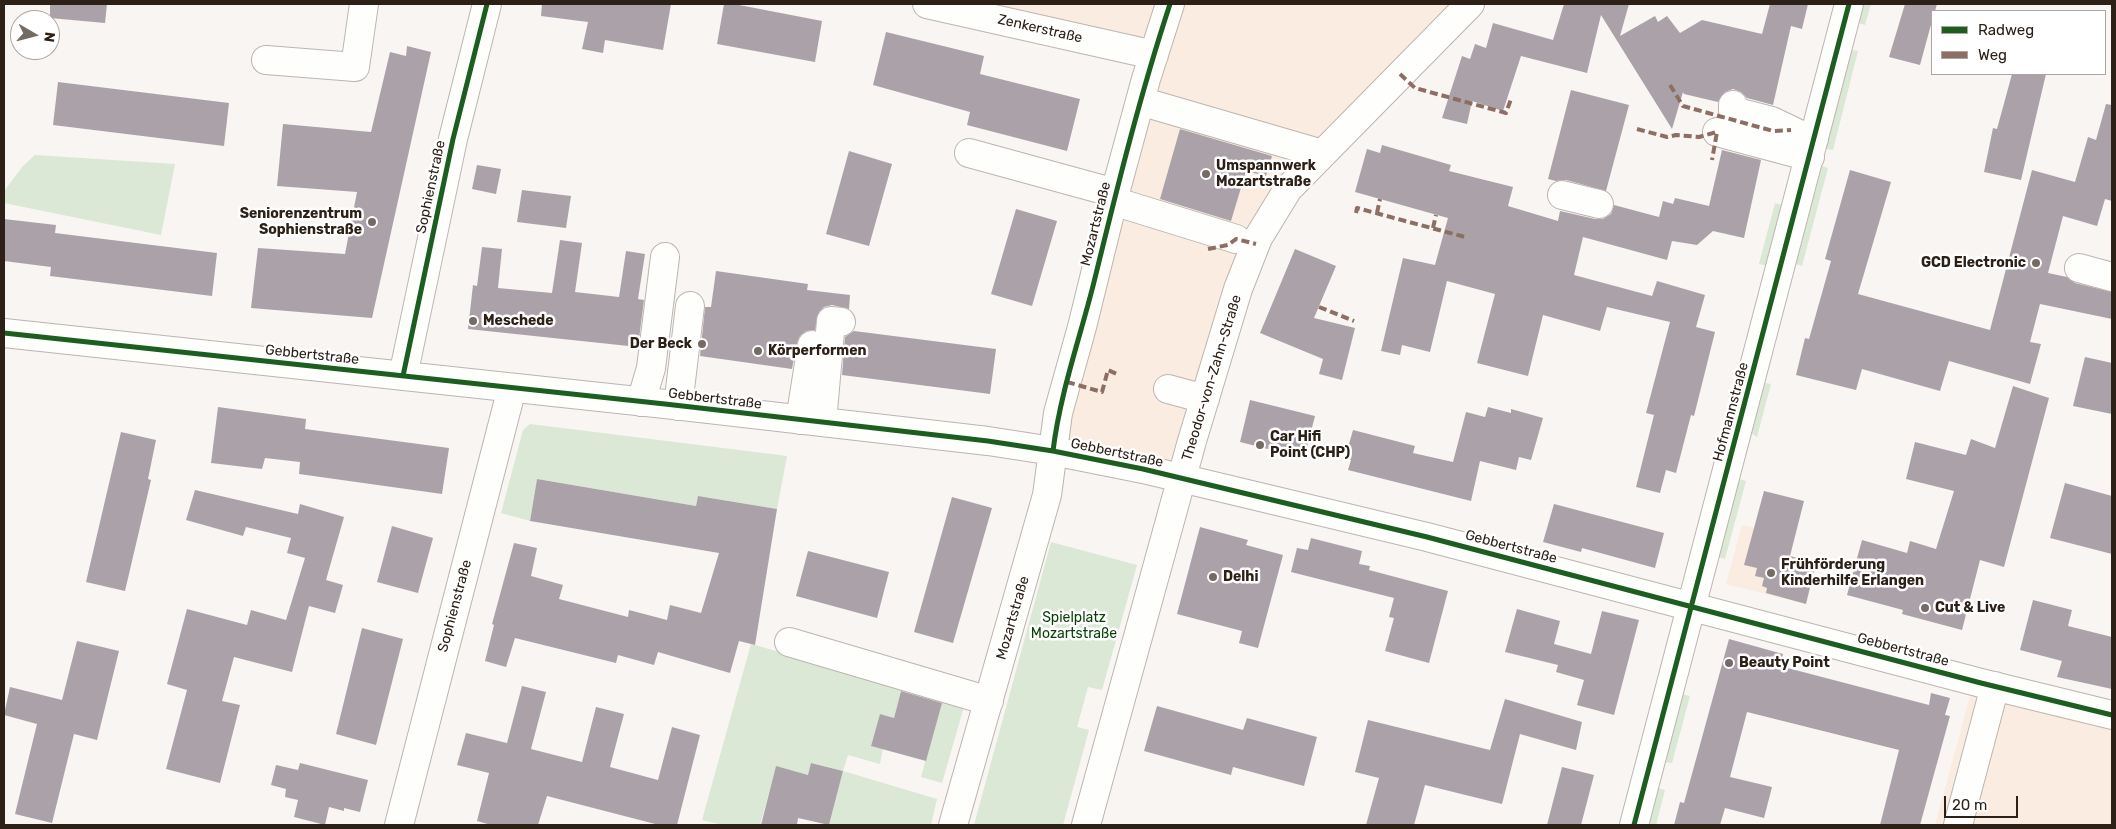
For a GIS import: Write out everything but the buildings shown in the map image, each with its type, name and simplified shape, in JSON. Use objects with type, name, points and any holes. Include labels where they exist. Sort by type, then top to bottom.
[{"type":"street","points":[[266,60],[355,67],[364,4]]},
{"type":"street","name":"Sophienstraße","points":[[403,376],[453,139],[487,4]]},
{"type":"street","name":"Zenkerstraße","points":[[927,4],[1154,55]]},
{"type":"street","name":"Mozartstraße","points":[[953,825],[1048,495],[1058,413],[1140,101],[1170,4]]},
{"type":"street","name":"Theodor-von-Zahn-Straße","points":[[1086,825],[1205,399],[1238,289],[1258,238],[1288,189],[1470,4]]},
{"type":"street","name":"Hofmannstraße","points":[[1634,825],[1849,4]]},
{"type":"street","points":[[1140,101],[1322,154]]},
{"type":"street","points":[[1733,105],[1733,110],[1772,121],[1801,135],[1812,148]]},
{"type":"street","points":[[1717,132],[1812,148]]},
{"type":"street","points":[[969,153],[1114,197],[1236,238]]},
{"type":"street","points":[[1562,195],[1599,204]]},
{"type":"street","points":[[641,402],[652,368],[665,257]]},
{"type":"street","points":[[2078,268],[2111,272]]},
{"type":"street","points":[[678,406],[690,306]]},
{"type":"street","points":[[811,421],[831,321],[842,322]]},
{"type":"street","name":"Gebbertstraße","points":[[4,333],[678,406],[996,442],[1053,451],[1145,469],[1427,537],[2112,715]]},
{"type":"street","points":[[811,421],[813,335]]},
{"type":"street","name":"Sophienstraße","points":[[398,825],[512,388]]},
{"type":"street","points":[[1168,388],[1205,399]]},
{"type":"street","points":[[789,642],[990,701]]},
{"type":"street","points":[[1958,825],[1995,686]]},
{"type":"shaded area","points":[[906,4],[1467,4],[1262,225],[1179,476],[1051,447],[1152,56]]},
{"type":"shaded area","name":"Frühförderung Kinderhilfe Erlangen","points":[[1742,525],[1794,538],[1790,556],[1816,563],[1806,604],[1726,584]]},
{"type":"shaded area","points":[[1974,681],[2112,718],[2112,825],[1935,825]]},
{"type":"green space","points":[[1864,4],[1871,4],[1865,25],[1859,23]]},
{"type":"green space","points":[[1852,50],[1858,51],[1833,150],[1826,149]]},
{"type":"green space","points":[[35,155],[175,164],[161,235],[4,203],[4,191],[23,166]]},
{"type":"green space","points":[[1822,166],[1828,168],[1802,266],[1796,264]]},
{"type":"green space","points":[[1775,203],[1782,205],[1767,266],[1759,264]]},
{"type":"green space","points":[[1765,383],[1771,384],[1757,437],[1751,433]]},
{"type":"green space","points":[[530,424],[787,456],[777,509],[698,496],[696,506],[537,479],[530,521],[501,513],[523,430]]},
{"type":"green space","points":[[1739,479],[1746,481],[1725,559],[1719,557]]},
{"type":"green space","name":"Spielplatz Mozartstraße","points":[[1051,542],[1137,565],[1102,690],[1088,687],[1077,727],[1089,730],[1063,825],[974,825]]},
{"type":"green space","points":[[751,644],[902,686],[894,718],[880,714],[871,746],[883,749],[880,764],[848,755],[843,771],[812,763],[808,775],[776,767],[760,825],[723,825],[702,820]]},
{"type":"green space","points":[[1682,694],[1690,696],[1672,763],[1665,762]]},
{"type":"green space","points":[[943,697],[965,703],[942,783],[921,777]]},
{"type":"green space","points":[[843,771],[937,799],[931,825],[829,825]]},
{"type":"green space","points":[[1658,788],[1665,790],[1656,825],[1648,825]]},
{"type":"marked path","points":[[1400,74],[1415,88],[1506,113],[1511,99]]},
{"type":"marked path","points":[[1670,85],[1683,106],[1773,131],[1791,130]]},
{"type":"marked path","points":[[1637,129],[1667,137],[1676,135],[1699,137],[1717,132],[1712,160]]},
{"type":"marked path","points":[[1377,213],[1380,199]]},
{"type":"marked path","points":[[1356,213],[1357,208],[1465,237]]},
{"type":"marked path","points":[[1433,228],[1436,215]]},
{"type":"marked path","points":[[1208,249],[1228,245],[1236,239],[1256,244]]},
{"type":"marked path","points":[[1319,307],[1354,321]]},
{"type":"marked path","points":[[1067,382],[1102,392],[1108,370],[1117,374]]},
{"type":"cycle path","points":[[403,376],[453,139],[487,4]]},
{"type":"cycle path","points":[[1053,451],[1065,387],[1139,107],[1170,4]]},
{"type":"cycle path","points":[[1634,825],[1849,4]]},
{"type":"cycle path","points":[[4,333],[665,404],[988,441],[1053,451],[1143,469],[1427,537],[1981,683],[2112,715]]},
{"type":"place","name":"Umspannwerk Mozartstraße","points":[[1206,174]]},
{"type":"place","name":"Seniorenzentrum Sophienstraße","points":[[372,222]]},
{"type":"place","name":"GCD Electronic","points":[[2036,263]]},
{"type":"place","name":"Meschede","points":[[473,321]]},
{"type":"place","name":"Der Beck","points":[[702,344]]},
{"type":"place","name":"Körperformen","points":[[758,351]]},
{"type":"place","name":"Car Hifi Point (CHP)","points":[[1260,445]]},
{"type":"place","name":"Frühförderung Kinderhilfe Erlangen","points":[[1771,573]]},
{"type":"place","name":"Delhi","points":[[1213,577]]},
{"type":"place","name":"Cut & Live","points":[[1925,608]]},
{"type":"place","name":"Beauty Point","points":[[1729,663]]}]
